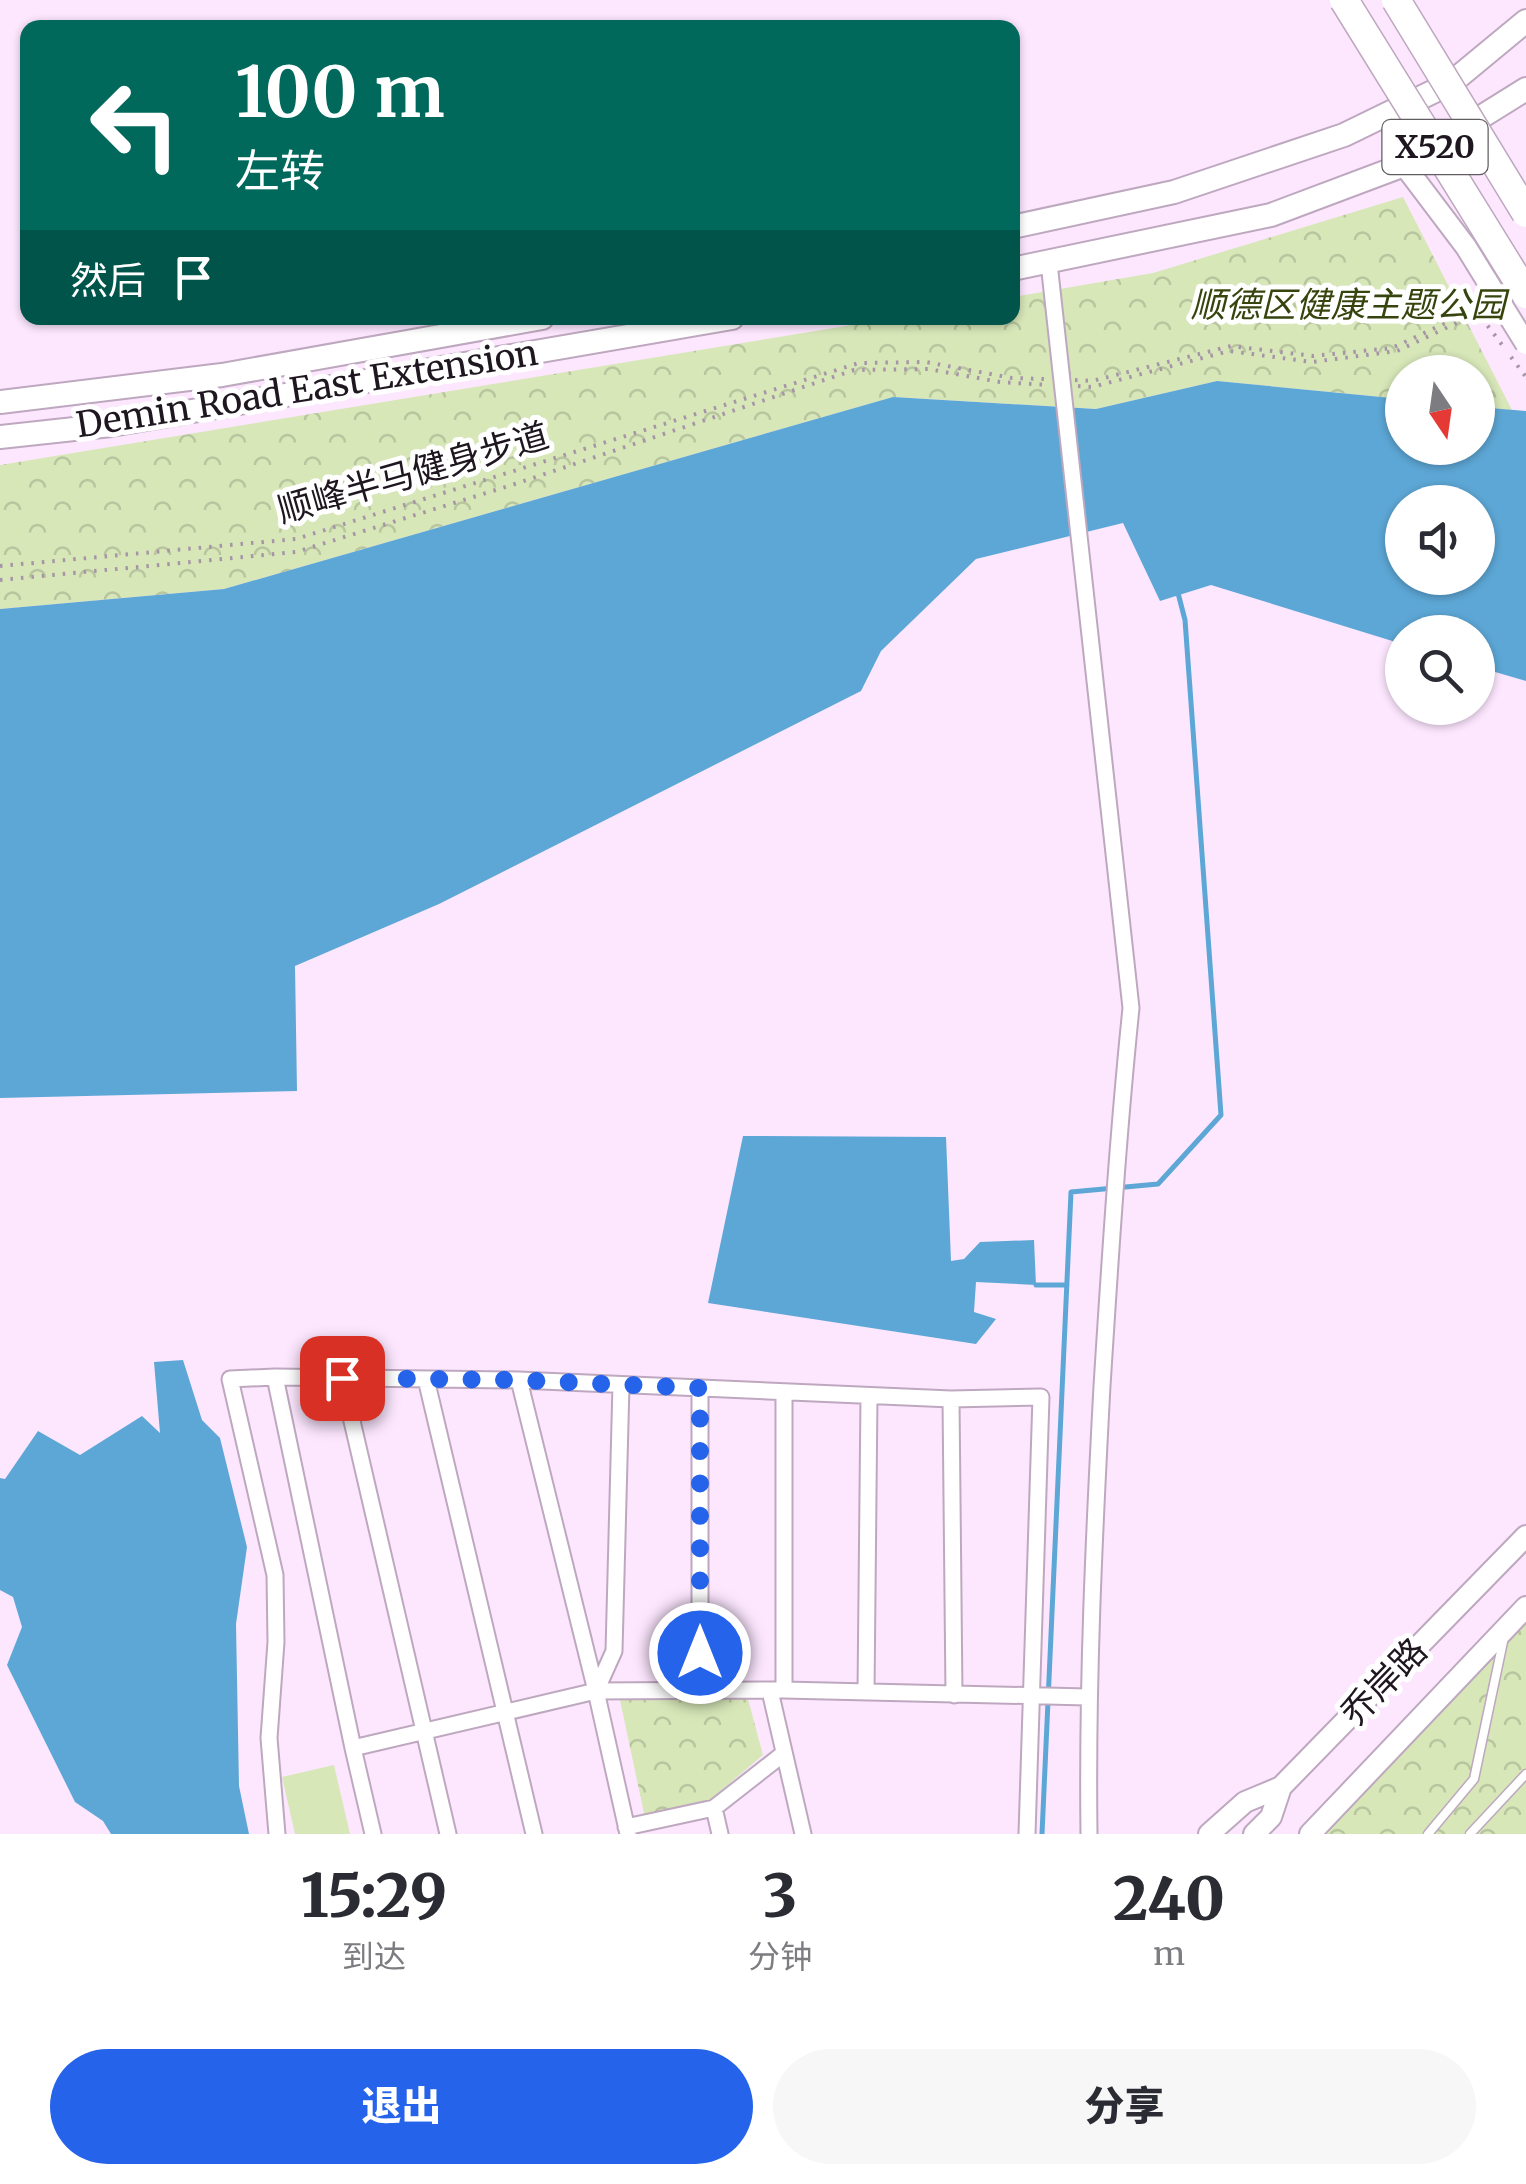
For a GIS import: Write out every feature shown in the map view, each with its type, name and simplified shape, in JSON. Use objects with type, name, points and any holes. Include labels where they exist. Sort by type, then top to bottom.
[{"type":"highway","name":"X520","points":[[1344,0],[1526,294]]},
{"type":"highway","name":"X520","points":[[1396,0],[1526,213]]},
{"type":"main road","points":[[1020,224],[1174,192],[1344,136],[1450,84],[1526,21]]},
{"type":"main road","points":[[1020,268],[1271,215],[1404,165],[1525,93]]},
{"type":"main road","name":"Demin Road East Extension","points":[[0,402],[183,381],[502,325]]},
{"type":"main road","name":"Demin Road East Extension","points":[[0,437],[110,425],[691,325]]},
{"type":"street","points":[[1404,165],[1466,247],[1526,344]]},
{"type":"street","points":[[1049,263],[1132,1008],[1118,1129],[1079,1698],[1089,1834]]},
{"type":"street","points":[[275,1377],[372,1834]]},
{"type":"street","points":[[277,1834],[269,1738],[276,1642],[275,1576],[230,1378],[519,1380],[951,1399],[1042,1397],[1027,1834]]},
{"type":"street","points":[[342,1378],[448,1834]]},
{"type":"street","points":[[426,1379],[534,1834]]},
{"type":"street","points":[[519,1380],[627,1830],[714,1808],[783,1754]]},
{"type":"street","points":[[596,1691],[614,1651],[621,1385]]},
{"type":"street","points":[[700,1388],[700,1690]]},
{"type":"street","points":[[784,1392],[777,1690],[783,1754],[803,1834]]},
{"type":"street","points":[[866,1692],[869,1396]]},
{"type":"street","points":[[951,1399],[954,1694]]},
{"type":"street","name":"乔岸路","points":[[1254,1834],[1271,1817],[1281,1787],[1526,1536]]},
{"type":"street","name":"乔岸路","points":[[1310,1834],[1526,1608]]},
{"type":"street","points":[[353,1748],[596,1691],[777,1690],[1079,1698]]},
{"type":"street","points":[[1209,1834],[1245,1802],[1281,1787]]},
{"type":"street","points":[[1329,1834],[1341,1800]]},
{"type":"street","points":[[714,1808],[720,1834]]},
{"type":"lane","points":[[1428,1834],[1474,1779],[1506,1628]]},
{"type":"lane","points":[[1470,1834],[1526,1774]]},
{"type":"path","points":[[0,580],[296,552],[854,370],[928,369],[1000,382],[1092,381],[1231,346],[1312,356],[1392,348],[1479,306],[1526,374]]},
{"type":"path","name":"顺峰半马健身步道","points":[[0,566],[296,539],[859,363],[926,362],[1012,378],[1061,382]]},
{"type":"green space","name":"顺德区健康主题公园","points":[[1403,197],[1484,355],[1385,355],[1385,397],[1217,381],[1096,409],[893,397],[224,589],[0,609],[0,465],[852,325],[1020,325],[1020,296],[1153,273]]},
{"type":"green space","name":"顺德区健康主题公园","points":[[1495,377],[1512,410],[1495,408]]},
{"type":"green space","points":[[1526,1607],[1526,1834],[1314,1834]]},
{"type":"green space","points":[[748,1699],[763,1755],[710,1800],[645,1818],[620,1700]]},
{"type":"green space","points":[[334,1765],[350,1834],[295,1834],[282,1777]]},
{"type":"water","points":[[1217,381],[1385,397],[1385,465],[1495,465],[1495,408],[1526,411],[1526,681],[1495,672],[1495,615],[1385,615],[1385,639],[1211,585],[1160,601],[1123,523],[976,559],[881,651],[861,691],[439,904],[295,966],[297,1091],[0,1098],[0,609],[224,589],[893,397],[1096,409]]},
{"type":"water","points":[[743,1136],[946,1137],[951,1261],[964,1259],[980,1242],[1034,1240],[1036,1285],[976,1282],[974,1312],[996,1319],[976,1344],[708,1303]]},
{"type":"water","points":[[183,1360],[202,1420],[220,1438],[247,1547],[236,1624],[239,1786],[249,1834],[111,1834],[103,1821],[75,1802],[7,1665],[22,1627],[13,1597],[0,1590],[0,1478],[5,1479],[38,1431],[80,1455],[142,1416],[160,1433],[154,1362]]},
{"type":"waterway","points":[[1042,1834],[1071,1192],[1158,1184],[1221,1115],[1185,620],[1178,593]]},
{"type":"waterway","points":[[1036,1285],[1067,1285]]},
{"type":"route","points":[[342,1378],[700,1388],[700,1653]]}]
